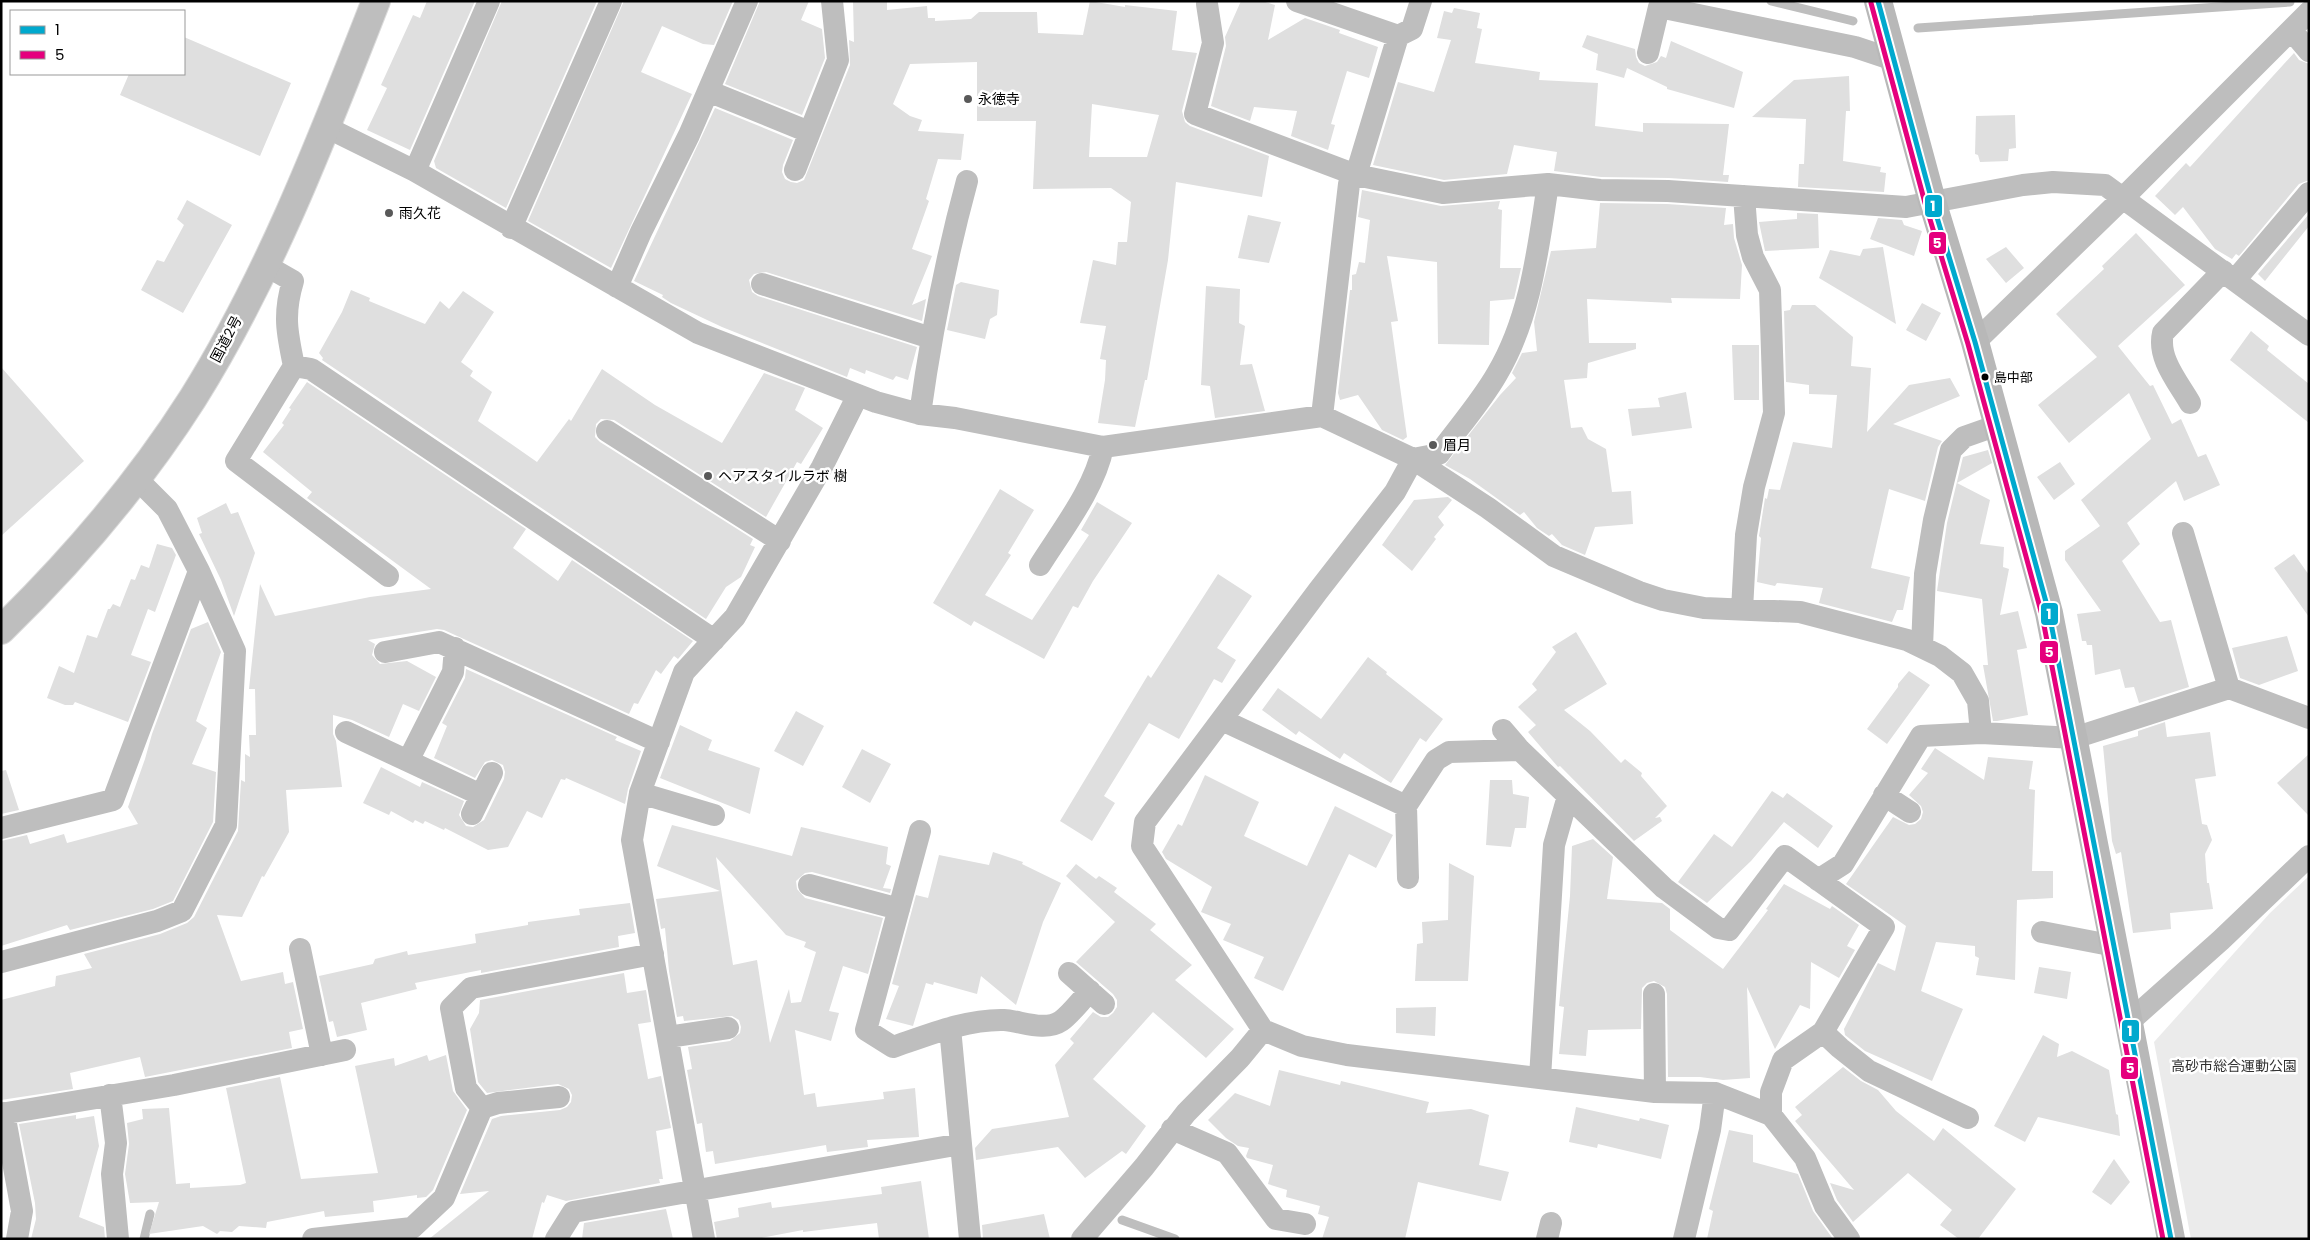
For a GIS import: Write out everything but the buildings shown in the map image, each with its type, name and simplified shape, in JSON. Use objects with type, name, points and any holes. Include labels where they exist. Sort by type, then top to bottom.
[{"type":"highway","name":"国道2号","points":[[1,630],[73,556],[137,479],[193,398],[224,344],[264,265],[326,127],[376,1]]},
{"type":"main road","points":[[1878,1],[1932,201],[1975,342],[2049,613],[2171,1239]]},
{"type":"street","points":[[415,171],[489,1]]},
{"type":"street","points":[[511,228],[611,1]]},
{"type":"street","points":[[617,286],[708,91],[747,1]]},
{"type":"street","points":[[795,170],[838,60],[832,1]]},
{"type":"street","points":[[1298,1],[1398,36],[1412,29],[1421,1]]},
{"type":"street","points":[[1204,2],[1213,43],[1195,114],[1356,175],[1443,193],[1548,184],[1600,190],[1668,191],[1906,207],[1932,201],[2053,182],[2104,185],[2309,335]]},
{"type":"street","points":[[1648,53],[1659,7],[1724,10],[1894,60]]},
{"type":"street","points":[[1975,342],[2123,198],[2309,12]]},
{"type":"street","points":[[2291,30],[2309,51]]},
{"type":"street","points":[[1322,416],[1349,184],[1356,175],[1398,36]]},
{"type":"street","points":[[708,91],[809,132]]},
{"type":"street","points":[[326,127],[415,171],[511,228],[698,333],[858,395],[920,414],[955,418],[1102,455],[1322,416],[1414,459],[1488,508],[1554,556],[1639,592],[1663,600],[1704,608],[1800,612],[1906,640],[1940,656],[1962,673],[1978,701],[1981,733]]},
{"type":"street","points":[[920,414],[931,338],[954,229],[968,181]]},
{"type":"street","points":[[1548,184],[1535,267],[1520,322],[1498,374],[1439,454],[1414,459],[1395,492],[1318,590],[1145,822],[1142,846],[1263,1030],[1302,1046],[1347,1056],[1655,1092],[1715,1093],[1771,1115],[1805,1158],[1825,1206],[1849,1239]]},
{"type":"street","points":[[2190,403],[2165,359],[2160,343],[2162,333],[2229,276],[2309,194]]},
{"type":"street","points":[[1742,610],[1746,534],[1754,487],[1774,413],[1770,290],[1753,257],[1749,242],[1744,196]]},
{"type":"street","points":[[264,265],[293,280],[286,303],[287,334],[294,366],[236,461],[388,576]]},
{"type":"street","points":[[762,284],[931,338]]},
{"type":"street","points":[[294,366],[311,369],[714,640]]},
{"type":"street","points":[[704,1239],[632,840],[640,793],[684,672],[735,617],[822,467],[858,395]]},
{"type":"street","points":[[1922,648],[1925,574],[1934,520],[1951,450],[1964,437],[1998,425]]},
{"type":"street","points":[[607,431],[780,541]]},
{"type":"street","points":[[1040,566],[1088,487],[1102,455]]},
{"type":"street","points":[[1,962],[157,921],[182,911],[226,825],[235,650],[199,571],[167,509],[137,479]]},
{"type":"street","points":[[2183,533],[2229,688]]},
{"type":"street","points":[[1,828],[113,800],[199,571]]},
{"type":"street","points":[[385,652],[439,642],[660,742]]},
{"type":"street","points":[[408,761],[453,672],[455,648]]},
{"type":"street","points":[[1818,880],[1843,864],[1921,736],[1981,733],[2074,738],[2229,688],[2309,718]]},
{"type":"street","points":[[1222,720],[1406,806]]},
{"type":"street","points":[[1503,730],[1520,750],[1664,888],[1718,928],[1729,930],[1785,856],[1884,927],[1824,1032],[1783,1060],[1771,1092],[1771,1115]]},
{"type":"street","points":[[346,732],[408,761],[477,804],[492,772]]},
{"type":"street","points":[[1408,878],[1406,806],[1436,760],[1449,752],[1520,750]]},
{"type":"street","points":[[640,793],[714,816]]},
{"type":"street","points":[[1884,795],[1910,812]]},
{"type":"street","points":[[1540,1078],[1554,845],[1568,796]]},
{"type":"street","points":[[920,832],[866,1030],[893,1047],[950,1028],[986,1021],[1011,1021],[1040,1026],[1060,1022],[1097,997],[1069,973]]},
{"type":"street","points":[[2129,1022],[2221,940],[2309,856]]},
{"type":"street","points":[[809,885],[899,909]]},
{"type":"street","points":[[2042,932],[2115,946]]},
{"type":"street","points":[[300,949],[322,1055]]},
{"type":"street","points":[[482,1108],[466,1088],[451,1008],[471,988],[653,954]]},
{"type":"street","points":[[1654,994],[1655,1092]]},
{"type":"street","points":[[668,1037],[728,1028]]},
{"type":"street","points":[[950,1028],[970,1239]]},
{"type":"street","points":[[1082,1239],[1144,1167],[1172,1129],[1240,1058],[1263,1030]]},
{"type":"street","points":[[1824,1032],[1840,1048],[1869,1071],[1968,1118]]},
{"type":"street","points":[[17,1239],[22,1210],[2,1114],[345,1050]]},
{"type":"street","points":[[1684,1239],[1710,1130],[1715,1093]]},
{"type":"street","points":[[110,1095],[116,1143],[112,1174],[118,1239]]},
{"type":"street","points":[[313,1239],[412,1228],[444,1198],[482,1108],[498,1103],[559,1097]]},
{"type":"street","points":[[1172,1129],[1227,1153],[1276,1219],[1305,1224]]},
{"type":"street","points":[[556,1239],[573,1212],[961,1144]]},
{"type":"green space","name":"高砂市総合運動公園","points":[[2309,876],[2309,1239],[2191,1239],[2154,1042],[2270,913]]},
{"type":"waterway","points":[[1771,1],[1853,21]]},
{"type":"waterway","points":[[1918,28],[2290,2]]},
{"type":"waterway","points":[[144,1239],[150,1214]]},
{"type":"waterway","points":[[1122,1220],[1175,1239]]},
{"type":"transit line","name":"1","points":[[1878,1],[1932,201],[1975,342],[2049,613],[2171,1239]]},
{"type":"transit line","name":"5","points":[[1871,3],[1925,203],[1968,344],[2042,615],[2163,1239]]},
{"type":"place","name":"永徳寺","points":[[968,99]]},
{"type":"place","name":"雨久花","points":[[389,213]]},
{"type":"place","name":"島中部","points":[[1985,377]]},
{"type":"place","name":"眉月","points":[[1433,445]]},
{"type":"place","name":"ヘアスタイルラボ 樹","points":[[708,476]]}]
